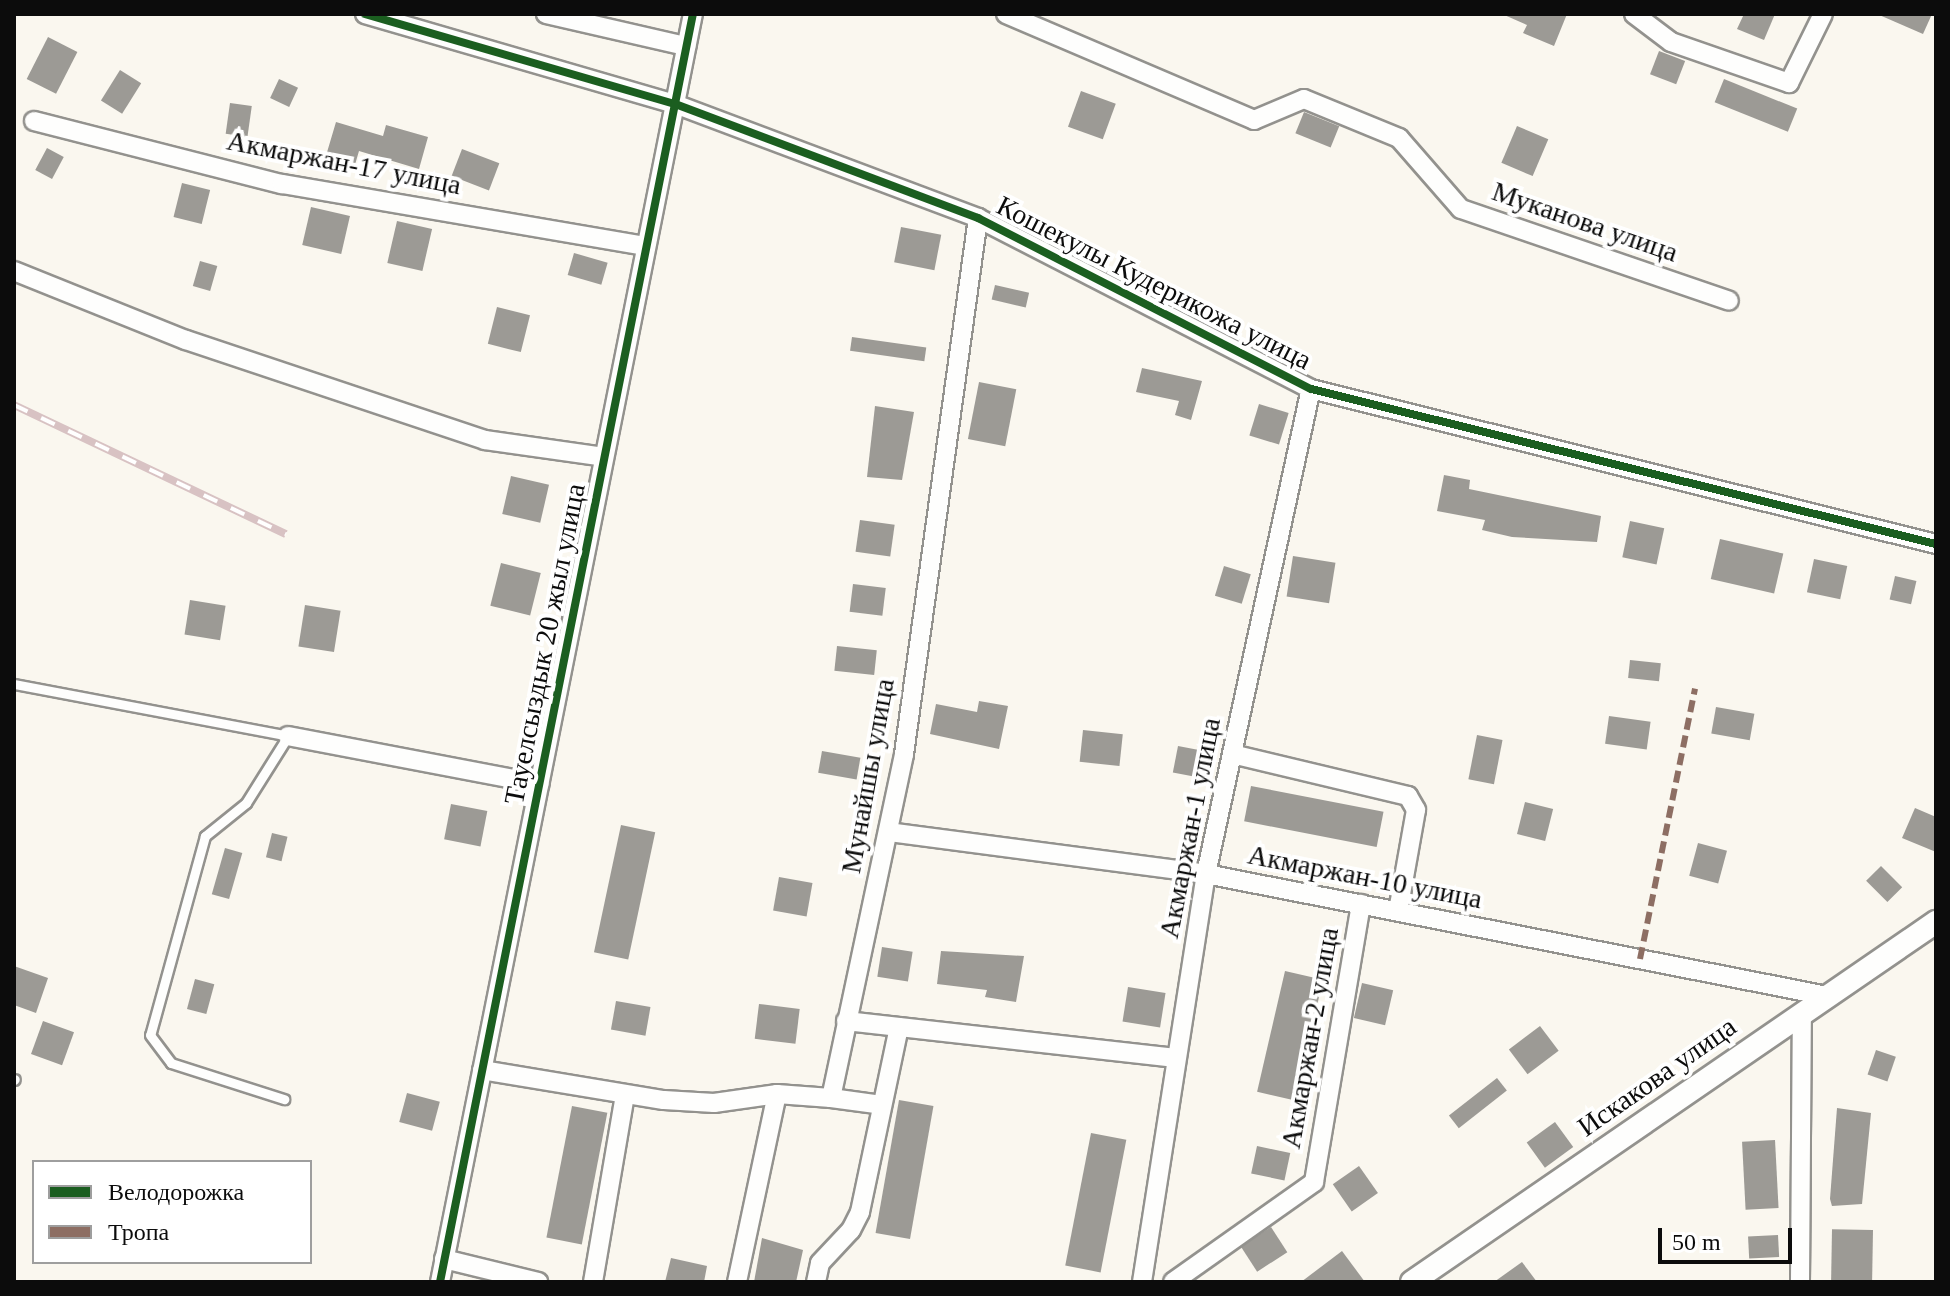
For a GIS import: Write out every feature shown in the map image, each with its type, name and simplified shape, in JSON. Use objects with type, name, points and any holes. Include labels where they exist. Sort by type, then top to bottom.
[{"type":"street","name":"Кошекулы Кудерикожа улица","points":[[365,14],[675,104],[978,218],[1311,389],[1936,544]]},
{"type":"street","points":[[546,14],[686,46]]},
{"type":"street","name":"Тауелсыздык 20 жыл улица","points":[[440,1282],[693,14]]},
{"type":"street","name":"Муканова улица","points":[[1006,14],[1254,120],[1304,99],[1399,138],[1461,209],[1729,301]]},
{"type":"street","points":[[1634,14],[1671,42],[1789,83],[1823,14]]},
{"type":"street","name":"Акмаржан-17 улица","points":[[34,121],[282,184],[646,246]]},
{"type":"street","name":"Мунайшы улица","points":[[831,1098],[889,832],[978,218]]},
{"type":"street","points":[[14,271],[186,340],[485,440],[604,457]]},
{"type":"street","name":"Акмаржан-1 улица","points":[[1142,1282],[1206,874],[1311,389]]},
{"type":"street","points":[[288,736],[539,784]]},
{"type":"street","points":[[1232,754],[1408,796],[1416,810],[1398,911]]},
{"type":"street","name":"Акмаржан-10 улица","points":[[889,832],[1206,874],[1827,996]]},
{"type":"street","name":"Акмаржан-2 улица","points":[[1173,1282],[1314,1182],[1361,904]]},
{"type":"street","name":"Искакова улица","points":[[1412,1282],[1936,922]]},
{"type":"street","points":[[1800,1282],[1802,1013]]},
{"type":"street","points":[[846,1021],[1176,1058]]},
{"type":"street","points":[[816,1282],[820,1263],[851,1230],[860,1212],[899,1027]]},
{"type":"street","points":[[482,1070],[625,1095],[714,1103],[777,1094],[882,1105]]},
{"type":"street","points":[[737,1282],[777,1094]]},
{"type":"street","points":[[593,1282],[625,1095]]},
{"type":"street","points":[[444,1259],[538,1282]]},
{"type":"lane","points":[[14,684],[288,736],[246,803],[205,836],[150,1035],[171,1063],[284,1099]]},
{"type":"building","points":[[1502,14],[1567,14],[1554,46],[1523,33],[1527,25]]},
{"type":"building","points":[[1744,14],[1775,14],[1764,40],[1737,29]]},
{"type":"building","points":[[1877,14],[1932,14],[1923,34]]},
{"type":"building","points":[[48,37],[77,52],[56,94],[27,79]]},
{"type":"building","points":[[1659,51],[1685,61],[1676,84],[1650,74]]},
{"type":"building","points":[[120,70],[141,83],[122,114],[101,101]]},
{"type":"building","points":[[279,79],[298,88],[289,107],[270,98]]},
{"type":"building","points":[[1724,79],[1797,109],[1788,132],[1715,102]]},
{"type":"building","points":[[1081,91],[1116,104],[1103,139],[1068,127]]},
{"type":"building","points":[[230,103],[252,106],[247,137],[226,134]]},
{"type":"building","points":[[1304,112],[1339,126],[1331,148],[1295,133]]},
{"type":"building","points":[[336,122],[383,136],[386,125],[428,137],[419,169],[359,151],[354,168],[325,159]]},
{"type":"building","points":[[1517,126],[1548,139],[1533,176],[1501,163]]},
{"type":"building","points":[[47,148],[64,157],[52,179],[35,170]]},
{"type":"building","points":[[462,149],[499,163],[489,190],[452,176]]},
{"type":"building","points":[[182,183],[210,190],[202,224],[174,217]]},
{"type":"building","points":[[311,207],[350,216],[341,254],[302,245]]},
{"type":"building","points":[[397,221],[432,229],[422,271],[387,263]]},
{"type":"building","points":[[901,227],[941,235],[934,270],[894,262]]},
{"type":"building","points":[[574,253],[608,263],[601,285],[568,275]]},
{"type":"building","points":[[200,261],[217,266],[210,291],[193,286]]},
{"type":"building","points":[[995,285],[1029,293],[1026,307],[992,300]]},
{"type":"building","points":[[497,307],[530,315],[521,352],[488,344]]},
{"type":"building","points":[[852,337],[926,347],[924,361],[850,351]]},
{"type":"building","points":[[1142,368],[1202,381],[1191,420],[1175,415],[1179,401],[1136,392]]},
{"type":"building","points":[[979,382],[1016,389],[1005,446],[968,439]]},
{"type":"building","points":[[1259,404],[1289,413],[1279,445],[1249,436]]},
{"type":"building","points":[[875,406],[914,412],[902,480],[867,477]]},
{"type":"building","points":[[1444,475],[1470,480],[1469,489],[1601,516],[1597,542],[1512,537],[1482,530],[1485,520],[1437,511]]},
{"type":"building","points":[[511,476],[549,485],[540,523],[502,514]]},
{"type":"building","points":[[860,520],[895,525],[890,557],[856,552]]},
{"type":"building","points":[[1630,521],[1664,528],[1657,564],[1622,557]]},
{"type":"building","points":[[1720,539],[1783,554],[1774,594],[1711,579]]},
{"type":"building","points":[[1293,556],[1335,563],[1329,603],[1287,596]]},
{"type":"building","points":[[1814,559],[1847,566],[1840,599],[1807,592]]},
{"type":"building","points":[[501,563],[541,573],[530,616],[490,606]]},
{"type":"building","points":[[1224,566],[1251,574],[1242,604],[1215,596]]},
{"type":"building","points":[[1895,576],[1916,581],[1911,604],[1890,599]]},
{"type":"building","points":[[853,584],[886,588],[882,616],[850,612]]},
{"type":"building","points":[[190,600],[226,606],[220,640],[185,635]]},
{"type":"building","points":[[305,605],[341,611],[334,652],[298,646]]},
{"type":"building","points":[[837,646],[877,650],[874,675],[834,671]]},
{"type":"building","points":[[1630,660],[1661,663],[1659,681],[1628,678]]},
{"type":"building","points":[[979,701],[1008,706],[999,749],[930,734],[936,704],[977,712]]},
{"type":"building","points":[[1716,707],[1754,714],[1750,740],[1711,734]]},
{"type":"building","points":[[1609,716],[1651,722],[1647,750],[1605,744]]},
{"type":"building","points":[[1083,730],[1123,734],[1119,766],[1080,762]]},
{"type":"building","points":[[1477,735],[1503,740],[1494,784],[1468,779]]},
{"type":"building","points":[[1178,746],[1209,752],[1204,779],[1173,773]]},
{"type":"building","points":[[822,751],[860,758],[857,779],[818,773]]},
{"type":"building","points":[[1251,786],[1384,812],[1377,847],[1244,821]]},
{"type":"building","points":[[1525,802],[1553,809],[1545,841],[1517,834]]},
{"type":"building","points":[[451,804],[487,811],[480,846],[444,839]]},
{"type":"building","points":[[1915,808],[1936,817],[1936,852],[1902,838]]},
{"type":"building","points":[[621,825],[655,832],[628,959],[594,952]]},
{"type":"building","points":[[272,833],[288,837],[281,861],[266,857]]},
{"type":"building","points":[[1698,843],[1727,851],[1718,884],[1689,876]]},
{"type":"building","points":[[225,848],[242,853],[229,899],[212,894]]},
{"type":"building","points":[[1881,866],[1902,887],[1887,902],[1866,881]]},
{"type":"building","points":[[779,877],[812,883],[807,916],[773,910]]},
{"type":"building","points":[[882,947],[913,952],[908,981],[877,977]]},
{"type":"building","points":[[941,951],[1024,956],[1016,1002],[985,997],[987,990],[937,984]]},
{"type":"building","points":[[14,966],[48,978],[36,1013],[14,1005]]},
{"type":"building","points":[[1285,971],[1323,980],[1295,1101],[1257,1092]]},
{"type":"building","points":[[195,979],[214,984],[206,1014],[187,1009]]},
{"type":"building","points":[[1362,983],[1393,990],[1385,1025],[1354,1018]]},
{"type":"building","points":[[1128,987],[1166,993],[1160,1028],[1123,1022]]},
{"type":"building","points":[[616,1001],[650,1007],[645,1036],[611,1030]]},
{"type":"building","points":[[759,1004],[800,1009],[795,1044],[755,1039]]},
{"type":"building","points":[[43,1021],[74,1032],[62,1065],[31,1054]]},
{"type":"building","points":[[1540,1026],[1559,1051],[1528,1074],[1509,1049]]},
{"type":"building","points":[[1876,1050],[1896,1057],[1887,1081],[1868,1075]]},
{"type":"building","points":[[1497,1078],[1507,1091],[1459,1128],[1449,1116]]},
{"type":"building","points":[[407,1093],[440,1102],[432,1131],[399,1122]]},
{"type":"building","points":[[899,1100],[933,1106],[910,1239],[876,1233]]},
{"type":"building","points":[[572,1106],[607,1113],[582,1244],[546,1238]]},
{"type":"building","points":[[1837,1108],[1871,1113],[1862,1204],[1832,1206],[1830,1199]]},
{"type":"building","points":[[1555,1122],[1573,1147],[1545,1168],[1527,1143]]},
{"type":"building","points":[[1091,1133],[1126,1140],[1101,1272],[1065,1266]]},
{"type":"building","points":[[1775,1140],[1779,1208],[1746,1210],[1742,1142]]},
{"type":"building","points":[[1257,1146],[1290,1153],[1284,1180],[1251,1173]]},
{"type":"building","points":[[1359,1166],[1378,1193],[1352,1211],[1333,1184]]},
{"type":"building","points":[[1271,1227],[1287,1252],[1257,1272],[1241,1247]]},
{"type":"building","points":[[1832,1229],[1873,1230],[1872,1282],[1831,1281]]},
{"type":"building","points":[[1778,1235],[1779,1257],[1749,1259],[1748,1237]]},
{"type":"building","points":[[762,1238],[803,1250],[796,1282],[754,1282]]},
{"type":"building","points":[[1342,1251],[1365,1282],[1301,1282]]},
{"type":"building","points":[[671,1258],[707,1266],[704,1282],[665,1282]]},
{"type":"building","points":[[1522,1262],[1537,1282],[1494,1282]]},
{"type":"railway","points":[[14,405],[286,534]]},
{"type":"marked path","points":[[1640,959],[1695,689]]},
{"type":"cycle path","points":[[365,14],[675,104],[978,218],[1311,389],[1936,544]]},
{"type":"cycle path","points":[[440,1282],[693,14]]}]
